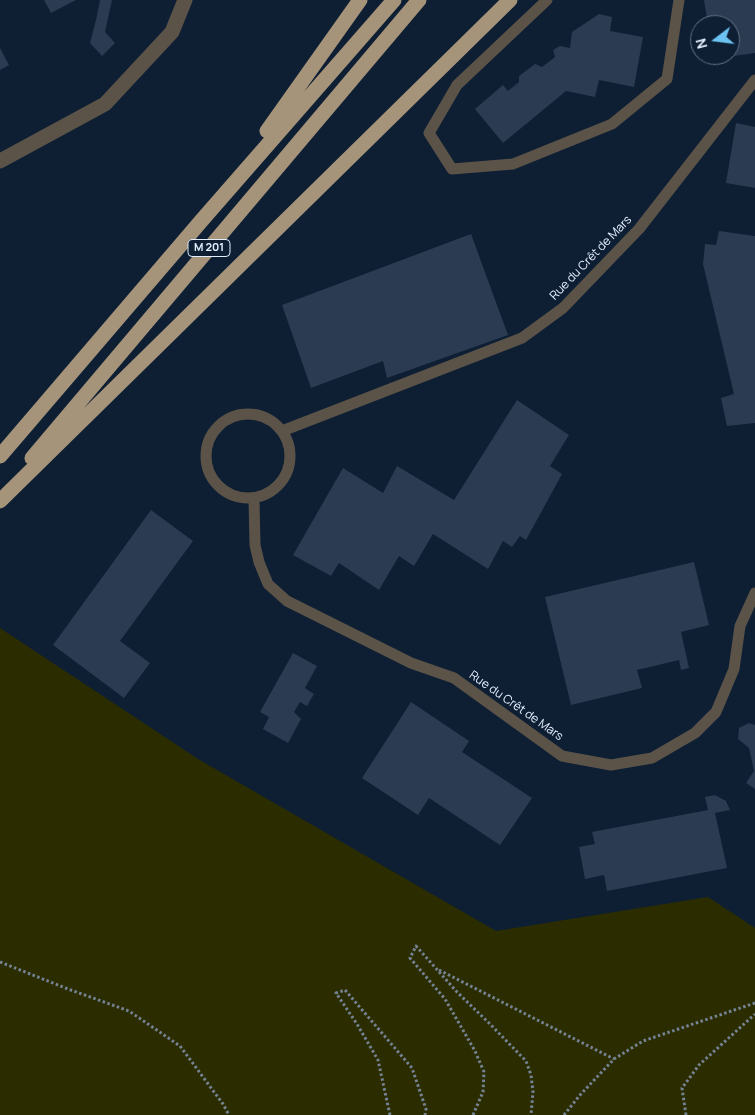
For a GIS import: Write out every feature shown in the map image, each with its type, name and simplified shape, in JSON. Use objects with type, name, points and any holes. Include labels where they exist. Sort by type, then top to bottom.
[{"type":"highway","points":[[202,220],[289,102],[360,0]]},
{"type":"highway","name":"M 201","points":[[0,456],[394,0]]},
{"type":"highway","name":"M 201","points":[[0,496],[419,0]]},
{"type":"highway","points":[[0,502],[510,0]]},
{"type":"street","points":[[0,161],[105,104],[172,32],[185,0]]},
{"type":"lane","points":[[548,0],[458,85],[429,133],[452,168],[513,164],[612,124],[667,79],[679,0]]},
{"type":"lane","name":"Rue du Crêt de Mars","points":[[282,431],[522,338],[563,308],[639,229],[755,80]]},
{"type":"lane","points":[[243,414],[265,417],[282,431],[291,451],[288,473],[274,490],[254,499],[232,496],[215,482],[206,462],[209,440],[223,422],[243,414]]},
{"type":"lane","name":"Rue du Crêt de Mars","points":[[254,499],[255,545],[259,562],[268,584],[287,602],[411,664],[454,678],[562,756],[612,765],[652,758],[695,733],[716,712],[734,668],[740,626],[755,593]]},
{"type":"path","points":[[473,1115],[483,1092],[484,1072],[475,1051],[445,999],[410,958],[416,946],[526,1061],[534,1092],[530,1115]]},
{"type":"path","points":[[2,963],[129,1011],[180,1046],[224,1104],[229,1115]]},
{"type":"path","points":[[436,968],[614,1059]]},
{"type":"path","points":[[390,1115],[378,1060],[358,1024],[336,994],[345,990],[412,1068],[426,1109],[425,1115]]},
{"type":"path","points":[[564,1115],[614,1059],[643,1041],[755,1003]]},
{"type":"path","points":[[686,1115],[682,1088],[699,1065],[755,1014]]},
{"type":"shaded area","points":[[0,628],[198,759],[496,931],[708,897],[755,928],[755,1115],[0,1115]]},
{"type":"building","points":[[44,0],[76,0],[51,13]]},
{"type":"building","points":[[100,0],[112,0],[105,32],[115,43],[102,56],[90,43]]},
{"type":"building","points":[[704,0],[755,0],[755,53],[740,55],[740,15],[706,15]]},
{"type":"building","points":[[599,14],[612,17],[610,31],[643,37],[634,87],[599,80],[595,97],[566,91],[503,143],[475,109],[503,85],[508,91],[519,82],[519,76],[535,64],[542,67],[555,57],[553,50],[560,46],[570,48],[572,32]]},
{"type":"building","points":[[0,48],[9,65],[0,70]]},
{"type":"building","points":[[736,123],[755,127],[755,188],[726,183]]},
{"type":"building","points":[[719,231],[755,236],[755,423],[727,426],[721,398],[734,394],[703,264],[705,244],[716,245]]},
{"type":"building","points":[[471,234],[508,335],[387,378],[383,361],[311,388],[282,305]]},
{"type":"building","points":[[517,400],[569,435],[550,466],[562,474],[526,540],[520,536],[512,547],[503,541],[488,569],[433,534],[414,566],[399,556],[379,590],[339,563],[331,576],[293,555],[343,468],[383,493],[397,466],[454,500]]},
{"type":"building","points":[[151,510],[193,541],[120,641],[150,663],[124,698],[53,645]]},
{"type":"building","points":[[694,562],[709,625],[681,632],[689,668],[681,670],[679,660],[637,670],[642,688],[571,705],[545,597]]},
{"type":"building","points":[[293,653],[317,666],[305,688],[314,694],[307,706],[300,702],[294,712],[301,719],[288,743],[263,729],[269,717],[260,712]]},
{"type":"building","points":[[411,702],[469,741],[462,752],[532,798],[500,845],[429,798],[418,815],[362,778]]},
{"type":"building","points":[[749,723],[755,725],[755,789],[746,783],[754,771],[749,748],[738,739],[739,728]]},
{"type":"building","points":[[715,795],[726,801],[730,810],[715,813],[727,868],[607,891],[604,875],[585,879],[579,847],[595,844],[592,832],[708,810],[705,797]]}]
